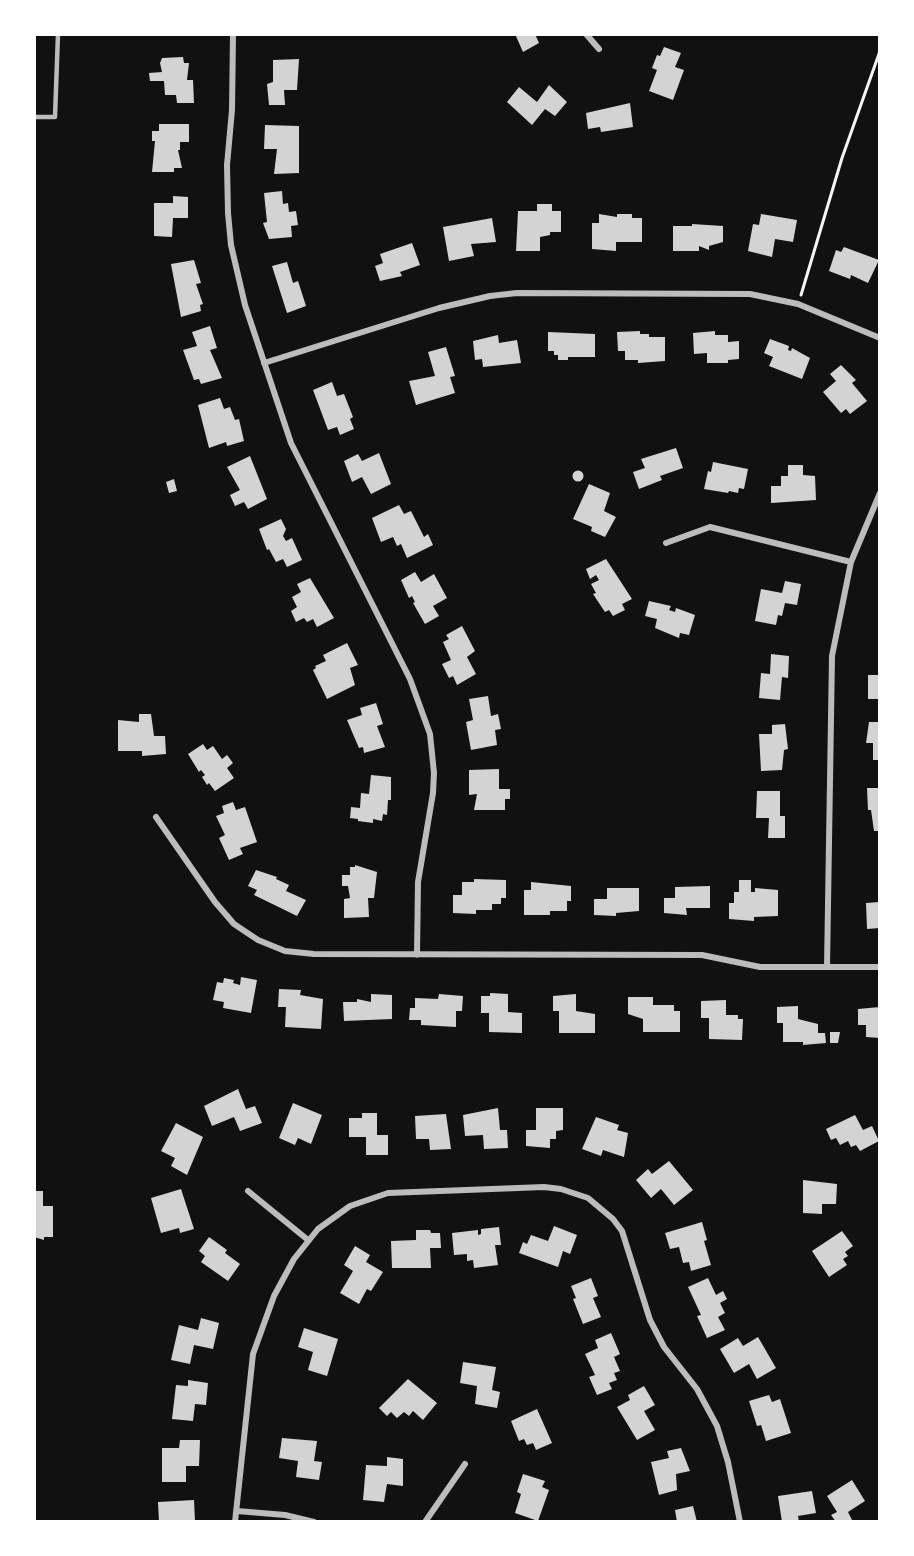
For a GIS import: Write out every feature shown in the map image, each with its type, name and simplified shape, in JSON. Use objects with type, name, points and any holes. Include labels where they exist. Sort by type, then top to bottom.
[{"type":"street","points":[[233,34],[233,99],[227,165],[228,213],[237,274],[291,443],[410,679],[425,715],[434,773],[431,813],[418,882],[417,955]]},
{"type":"street","points":[[586,34],[599,49]]},
{"type":"street","points":[[264,363],[439,308],[490,296],[541,292],[750,294],[798,304],[879,338]]},
{"type":"street","points":[[827,967],[831,666],[851,562],[879,493]]},
{"type":"street","points":[[666,543],[711,526],[851,562]]},
{"type":"street","points":[[156,817],[224,913],[245,933],[258,940],[301,954],[702,956],[760,966],[879,967]]},
{"type":"street","points":[[235,1521],[253,1354],[274,1296],[308,1240],[338,1212],[362,1200],[388,1193],[553,1188],[575,1192],[596,1203],[622,1231],[650,1320],[664,1347],[697,1389],[717,1426],[728,1462],[740,1521]]},
{"type":"street","points":[[248,1191],[308,1240]]},
{"type":"street","points":[[425,1521],[465,1464]]},
{"type":"street","points":[[237,1511],[285,1515],[314,1521]]},
{"type":"lane","points":[[34,117],[55,117],[58,34]]},
{"type":"path","points":[[798,304],[842,158],[879,51]]},
{"type":"building","points":[[515,34],[535,34],[539,43],[523,52]]},
{"type":"building","points":[[664,47],[681,53],[675,67],[684,70],[673,100],[649,91],[657,70],[652,68],[657,55],[660,56]]},
{"type":"building","points":[[183,57],[184,63],[189,63],[187,80],[193,80],[194,103],[177,103],[176,95],[165,95],[164,81],[150,81],[149,73],[162,72],[160,63],[162,58]]},
{"type":"building","points":[[299,59],[297,90],[284,90],[285,105],[269,105],[267,84],[273,82],[273,60]]},
{"type":"building","points":[[549,85],[567,102],[555,116],[545,109],[532,125],[507,102],[519,87],[537,102]]},
{"type":"building","points":[[630,103],[633,127],[601,132],[600,127],[588,129],[586,113]]},
{"type":"building","points":[[159,124],[189,124],[189,142],[180,142],[180,150],[178,150],[182,168],[174,168],[174,172],[152,172],[155,141],[152,141],[152,131],[159,131]]},
{"type":"building","points":[[265,125],[299,126],[299,173],[274,174],[277,149],[264,149]]},
{"type":"building","points":[[282,191],[283,204],[288,203],[289,212],[296,211],[298,225],[291,226],[292,237],[269,239],[263,223],[267,222],[264,193]]},
{"type":"building","points":[[173,196],[188,197],[188,218],[173,218],[172,237],[154,236],[154,203],[173,203]]},
{"type":"building","points":[[537,204],[552,204],[552,211],[561,211],[561,232],[550,232],[550,235],[540,237],[540,251],[516,251],[518,211],[537,211]]},
{"type":"building","points":[[599,214],[617,217],[617,214],[632,214],[632,218],[642,218],[642,242],[616,242],[616,251],[592,249],[592,223],[599,223]]},
{"type":"building","points":[[761,214],[797,220],[793,242],[775,239],[772,257],[748,251],[753,224],[759,225]]},
{"type":"building","points":[[492,218],[496,242],[471,244],[474,256],[449,261],[443,227]]},
{"type":"building","points":[[692,224],[723,226],[723,242],[709,246],[709,250],[699,246],[699,251],[673,251],[673,226],[692,226]]},
{"type":"building","points":[[412,243],[420,265],[400,272],[402,276],[380,281],[375,266],[383,263],[380,254]]},
{"type":"building","points":[[844,247],[879,260],[868,283],[851,275],[850,279],[829,271],[836,250],[841,252]]},
{"type":"building","points":[[194,260],[201,283],[196,284],[203,304],[200,305],[201,311],[181,317],[171,264]]},
{"type":"building","points":[[287,262],[293,283],[298,281],[306,306],[287,313],[272,266]]},
{"type":"building","points":[[210,326],[217,348],[210,350],[222,378],[201,384],[199,379],[194,380],[183,350],[197,346],[192,332]]},
{"type":"building","points":[[640,331],[640,334],[649,334],[649,337],[665,337],[665,361],[638,363],[638,360],[625,360],[625,351],[618,351],[617,332]]},
{"type":"building","points":[[715,331],[715,335],[728,335],[728,342],[739,341],[739,359],[728,360],[728,363],[707,363],[707,353],[694,354],[693,333]]},
{"type":"building","points":[[548,332],[595,334],[595,357],[568,357],[568,360],[558,360],[558,355],[554,355],[554,351],[548,351]]},
{"type":"building","points":[[498,335],[499,343],[517,340],[521,363],[483,367],[482,359],[475,360],[473,341]]},
{"type":"building","points":[[770,339],[789,346],[788,350],[791,351],[792,348],[810,358],[802,379],[769,366],[773,357],[764,353]]},
{"type":"building","points":[[446,347],[455,376],[450,377],[455,393],[416,405],[409,381],[435,376],[428,352]]},
{"type":"building","points":[[841,365],[856,380],[852,383],[867,401],[850,414],[846,409],[841,413],[823,392],[836,381],[830,374]]},
{"type":"building","points":[[332,382],[337,396],[344,394],[353,417],[350,419],[354,429],[340,435],[337,427],[328,430],[313,390]]},
{"type":"building","points":[[220,398],[224,409],[230,407],[235,420],[239,419],[244,441],[227,446],[226,442],[209,448],[198,405]]},
{"type":"building","points":[[676,448],[683,468],[660,476],[662,480],[639,489],[633,472],[645,468],[641,459]]},
{"type":"building","points":[[379,453],[391,484],[371,494],[362,477],[352,482],[344,461],[358,454],[362,461]]},
{"type":"building","points":[[250,456],[267,499],[248,509],[244,502],[235,506],[230,495],[240,490],[227,467]]},
{"type":"building","points":[[713,462],[748,469],[744,489],[739,488],[738,493],[729,491],[728,493],[704,489],[708,471],[711,472]]},
{"type":"building","points":[[788,465],[803,465],[803,475],[815,476],[816,500],[771,503],[771,486],[781,486],[781,476],[788,476]]},
{"type":"building","points":[[578,470],[584,476],[578,482],[572,476]]},
{"type":"building","points":[[174,479],[177,491],[169,493],[166,482]]},
{"type":"building","points":[[589,484],[610,493],[604,511],[616,517],[605,537],[591,531],[592,527],[573,519]]},
{"type":"building","points":[[399,505],[404,514],[411,511],[424,537],[428,534],[433,545],[407,558],[401,544],[397,546],[393,537],[381,542],[372,518]]},
{"type":"building","points":[[281,519],[286,529],[283,536],[286,541],[292,538],[302,560],[287,567],[283,559],[276,562],[269,549],[267,550],[259,529]]},
{"type":"building","points":[[606,559],[632,599],[622,604],[625,610],[613,616],[609,610],[605,612],[593,594],[596,593],[591,584],[599,580],[596,575],[590,579],[586,569]]},
{"type":"building","points":[[415,572],[421,582],[434,574],[447,598],[433,606],[439,616],[425,624],[413,603],[415,602],[412,596],[409,598],[401,580]]},
{"type":"building","points":[[310,578],[334,618],[317,627],[313,619],[307,622],[304,618],[296,622],[291,611],[297,607],[292,597],[301,592],[297,584]]},
{"type":"building","points":[[785,581],[801,584],[797,605],[785,603],[782,616],[778,615],[776,625],[755,621],[761,589],[782,593]]},
{"type":"building","points":[[649,601],[671,606],[669,610],[675,612],[676,608],[695,615],[689,635],[680,633],[679,638],[655,628],[657,619],[645,616]]},
{"type":"building","points":[[462,626],[475,651],[467,657],[476,674],[457,685],[453,676],[449,678],[442,664],[451,660],[443,642],[449,639],[446,635]]},
{"type":"building","points":[[347,643],[358,665],[350,668],[355,685],[327,699],[313,670],[315,666],[326,661],[323,655]]},
{"type":"building","points":[[771,654],[789,656],[788,678],[782,677],[780,700],[759,698],[761,673],[770,674]]},
{"type":"building","points":[[868,675],[880,675],[880,699],[868,699]]},
{"type":"building","points":[[488,696],[491,716],[498,714],[501,729],[495,730],[497,745],[471,750],[466,722],[473,720],[469,699]]},
{"type":"building","points":[[376,703],[383,724],[377,726],[385,747],[364,753],[363,747],[359,748],[347,720],[362,715],[360,708]]},
{"type":"building","points":[[139,714],[151,714],[154,736],[165,736],[166,754],[142,756],[142,751],[118,751],[118,720],[139,722]]},
{"type":"building","points":[[869,722],[880,722],[880,760],[873,760],[873,743],[866,743]]},
{"type":"building","points":[[785,724],[788,749],[784,750],[782,770],[761,771],[759,734],[772,734],[772,725]]},
{"type":"building","points":[[203,744],[207,750],[213,746],[222,759],[227,755],[233,763],[227,768],[234,778],[215,791],[209,783],[207,785],[202,777],[205,775],[201,770],[199,772],[188,754]]},
{"type":"building","points":[[499,769],[499,789],[510,789],[510,799],[505,799],[505,810],[474,810],[477,794],[469,795],[469,770]]},
{"type":"building","points":[[371,775],[391,777],[391,800],[388,800],[387,815],[383,814],[382,821],[373,819],[373,823],[350,818],[351,807],[360,808],[361,793],[369,794]]},
{"type":"building","points":[[867,788],[880,788],[880,831],[874,831],[871,810],[868,810]]},
{"type":"building","points":[[757,791],[780,791],[780,816],[785,816],[785,838],[768,838],[769,818],[756,818]]},
{"type":"building","points":[[233,802],[236,810],[245,807],[257,842],[240,848],[243,854],[229,860],[219,838],[225,835],[216,816],[224,813],[222,806]]},
{"type":"building","points":[[355,865],[377,872],[374,898],[368,898],[369,917],[344,918],[344,899],[350,898],[348,886],[342,886],[342,875],[350,875],[350,867],[355,867]]},
{"type":"building","points":[[256,870],[277,877],[276,879],[289,885],[286,891],[306,900],[297,916],[254,895],[257,890],[248,886]]},
{"type":"building","points":[[474,879],[506,880],[506,898],[501,898],[501,904],[492,904],[492,910],[476,910],[476,914],[453,913],[453,895],[462,895],[462,882],[474,882]]},
{"type":"building","points":[[739,880],[751,880],[751,892],[755,892],[755,888],[778,890],[778,916],[754,917],[754,921],[729,919],[729,903],[734,903],[734,892],[739,892]]},
{"type":"building","points":[[531,882],[571,886],[571,901],[567,901],[567,911],[550,911],[550,915],[524,915],[524,890],[531,890]]},
{"type":"building","points":[[710,886],[710,908],[686,908],[687,915],[664,913],[664,898],[675,898],[675,887]]},
{"type":"building","points":[[607,888],[639,888],[639,911],[616,913],[616,916],[594,915],[594,899],[607,899]]},
{"type":"building","points":[[880,902],[880,928],[867,929],[866,903]]},
{"type":"building","points":[[241,977],[257,980],[251,1013],[223,1008],[224,1002],[213,1000],[217,982],[223,983],[224,978],[234,980],[233,983],[240,985]]},
{"type":"building","points":[[279,989],[301,990],[300,995],[323,999],[321,1029],[285,1027],[286,1007],[278,1007]]},
{"type":"building","points":[[490,993],[508,994],[508,1012],[522,1013],[522,1033],[489,1032],[489,1013],[481,1013],[481,996],[490,996]]},
{"type":"building","points":[[371,994],[392,995],[392,1019],[344,1021],[343,1002],[357,1002],[357,999],[371,1002]]},
{"type":"building","points":[[439,994],[463,996],[462,1011],[456,1011],[456,1027],[421,1025],[421,1020],[409,1020],[410,1008],[415,1008],[415,998],[438,999]]},
{"type":"building","points":[[576,994],[576,1011],[595,1014],[595,1033],[559,1033],[559,1011],[553,1011],[553,996]]},
{"type":"building","points":[[628,997],[653,997],[653,1005],[674,1005],[674,1011],[680,1011],[680,1032],[643,1032],[643,1019],[628,1014]]},
{"type":"building","points":[[726,1000],[726,1015],[738,1015],[738,1019],[743,1019],[742,1040],[709,1039],[709,1018],[701,1018],[701,1001]]},
{"type":"building","points":[[798,1006],[798,1019],[818,1024],[818,1033],[825,1033],[826,1043],[803,1045],[803,1042],[783,1042],[783,1023],[777,1023],[777,1007]]},
{"type":"building","points":[[880,1007],[880,1038],[866,1037],[866,1025],[858,1025],[858,1009]]},
{"type":"building","points":[[830,1032],[840,1032],[838,1043],[830,1043]]},
{"type":"building","points":[[238,1089],[246,1109],[255,1106],[262,1123],[240,1131],[234,1117],[212,1126],[204,1106]]},
{"type":"building","points":[[293,1103],[322,1115],[311,1144],[298,1138],[295,1145],[279,1138]]},
{"type":"building","points":[[498,1108],[500,1130],[507,1130],[508,1148],[484,1149],[483,1135],[465,1136],[463,1115]]},
{"type":"building","points":[[536,1108],[563,1108],[563,1130],[556,1131],[556,1139],[550,1139],[550,1148],[526,1146],[526,1130],[536,1130]]},
{"type":"building","points":[[362,1113],[377,1113],[377,1135],[388,1135],[388,1155],[366,1155],[366,1137],[349,1137],[349,1118],[362,1118]]},
{"type":"building","points":[[446,1114],[451,1149],[430,1150],[429,1139],[416,1139],[415,1116]]},
{"type":"building","points":[[855,1115],[863,1130],[872,1126],[879,1141],[860,1151],[856,1145],[851,1147],[848,1141],[840,1145],[836,1138],[831,1140],[826,1129]]},
{"type":"building","points":[[596,1117],[619,1125],[617,1130],[628,1133],[624,1157],[603,1150],[601,1156],[582,1149]]},
{"type":"building","points":[[176,1123],[203,1137],[187,1175],[171,1166],[175,1158],[161,1151]]},
{"type":"building","points":[[669,1161],[693,1190],[674,1205],[661,1189],[651,1198],[636,1180],[648,1169],[652,1174]]},
{"type":"building","points":[[803,1180],[837,1184],[836,1204],[822,1204],[822,1214],[803,1213]]},
{"type":"building","points":[[181,1189],[194,1229],[180,1233],[179,1228],[161,1233],[151,1198]]},
{"type":"building","points":[[34,1191],[43,1191],[43,1206],[53,1206],[53,1237],[44,1237],[44,1240],[34,1237]]},
{"type":"building","points":[[702,1222],[707,1240],[704,1241],[711,1265],[691,1271],[689,1262],[683,1263],[679,1247],[670,1249],[665,1233]]},
{"type":"building","points":[[554,1226],[577,1235],[570,1254],[563,1251],[558,1267],[519,1253],[523,1242],[527,1244],[531,1235],[548,1241]]},
{"type":"building","points":[[499,1227],[501,1245],[495,1245],[498,1265],[474,1268],[473,1260],[467,1261],[467,1254],[454,1255],[452,1233],[478,1230],[478,1235],[481,1234],[481,1229]]},
{"type":"building","points":[[416,1230],[440,1233],[441,1248],[430,1248],[431,1268],[392,1268],[391,1241],[416,1240]]},
{"type":"building","points":[[842,1231],[853,1246],[845,1252],[848,1256],[843,1259],[847,1265],[829,1277],[812,1251]]},
{"type":"building","points":[[209,1237],[227,1250],[225,1253],[240,1264],[228,1281],[201,1262],[205,1256],[199,1251]]},
{"type":"building","points":[[355,1246],[370,1255],[366,1262],[383,1272],[371,1291],[367,1289],[359,1304],[340,1293],[353,1271],[344,1265]]},
{"type":"building","points":[[591,1278],[598,1296],[593,1298],[601,1317],[583,1324],[573,1299],[576,1298],[571,1286]]},
{"type":"building","points":[[708,1278],[716,1295],[723,1291],[727,1299],[720,1303],[725,1313],[718,1317],[725,1330],[707,1338],[697,1316],[701,1315],[688,1287]]},
{"type":"building","points":[[201,1318],[219,1323],[213,1349],[194,1345],[190,1364],[171,1360],[179,1325],[198,1330]]},
{"type":"building","points":[[304,1328],[338,1339],[327,1376],[308,1370],[313,1352],[298,1347]]},
{"type":"building","points":[[611,1333],[620,1354],[614,1357],[620,1371],[614,1373],[617,1380],[609,1383],[612,1389],[597,1395],[589,1377],[595,1375],[585,1354],[598,1348],[595,1340]]},
{"type":"building","points":[[758,1337],[776,1368],[757,1379],[749,1364],[734,1373],[720,1349],[738,1338],[743,1346]]},
{"type":"building","points":[[463,1362],[496,1367],[492,1390],[500,1392],[497,1408],[475,1404],[477,1386],[460,1383]]},
{"type":"building","points":[[408,1379],[437,1403],[423,1420],[413,1411],[409,1416],[404,1412],[397,1418],[391,1412],[387,1416],[379,1408]]},
{"type":"building","points":[[188,1380],[208,1383],[206,1405],[195,1404],[193,1421],[172,1419],[176,1385],[188,1386]]},
{"type":"building","points":[[644,1386],[655,1405],[644,1411],[655,1430],[637,1440],[617,1407],[630,1400],[628,1395]]},
{"type":"building","points":[[769,1395],[772,1402],[780,1399],[791,1433],[766,1441],[761,1425],[757,1426],[749,1401]]},
{"type":"building","points":[[537,1409],[552,1443],[536,1450],[533,1443],[527,1445],[524,1439],[519,1441],[511,1421]]},
{"type":"building","points":[[282,1438],[317,1441],[314,1461],[322,1462],[319,1480],[296,1477],[298,1461],[279,1458]]},
{"type":"building","points":[[180,1440],[200,1440],[199,1466],[186,1466],[186,1482],[162,1482],[162,1448],[179,1448]]},
{"type":"building","points":[[681,1448],[690,1471],[676,1474],[677,1490],[659,1495],[651,1462],[669,1458],[667,1451]]},
{"type":"building","points":[[387,1457],[403,1459],[403,1486],[387,1484],[384,1502],[363,1500],[366,1465],[387,1466]]},
{"type":"building","points":[[523,1474],[545,1481],[542,1487],[549,1490],[538,1521],[515,1513],[521,1494],[517,1492]]},
{"type":"building","points":[[852,1480],[865,1501],[848,1512],[853,1522],[836,1522],[831,1515],[837,1512],[827,1496]]},
{"type":"building","points":[[812,1491],[816,1513],[798,1516],[799,1522],[782,1522],[778,1496]]},
{"type":"building","points":[[194,1500],[195,1521],[159,1522],[158,1502]]},
{"type":"building","points":[[693,1506],[697,1522],[677,1522],[675,1510]]}]
